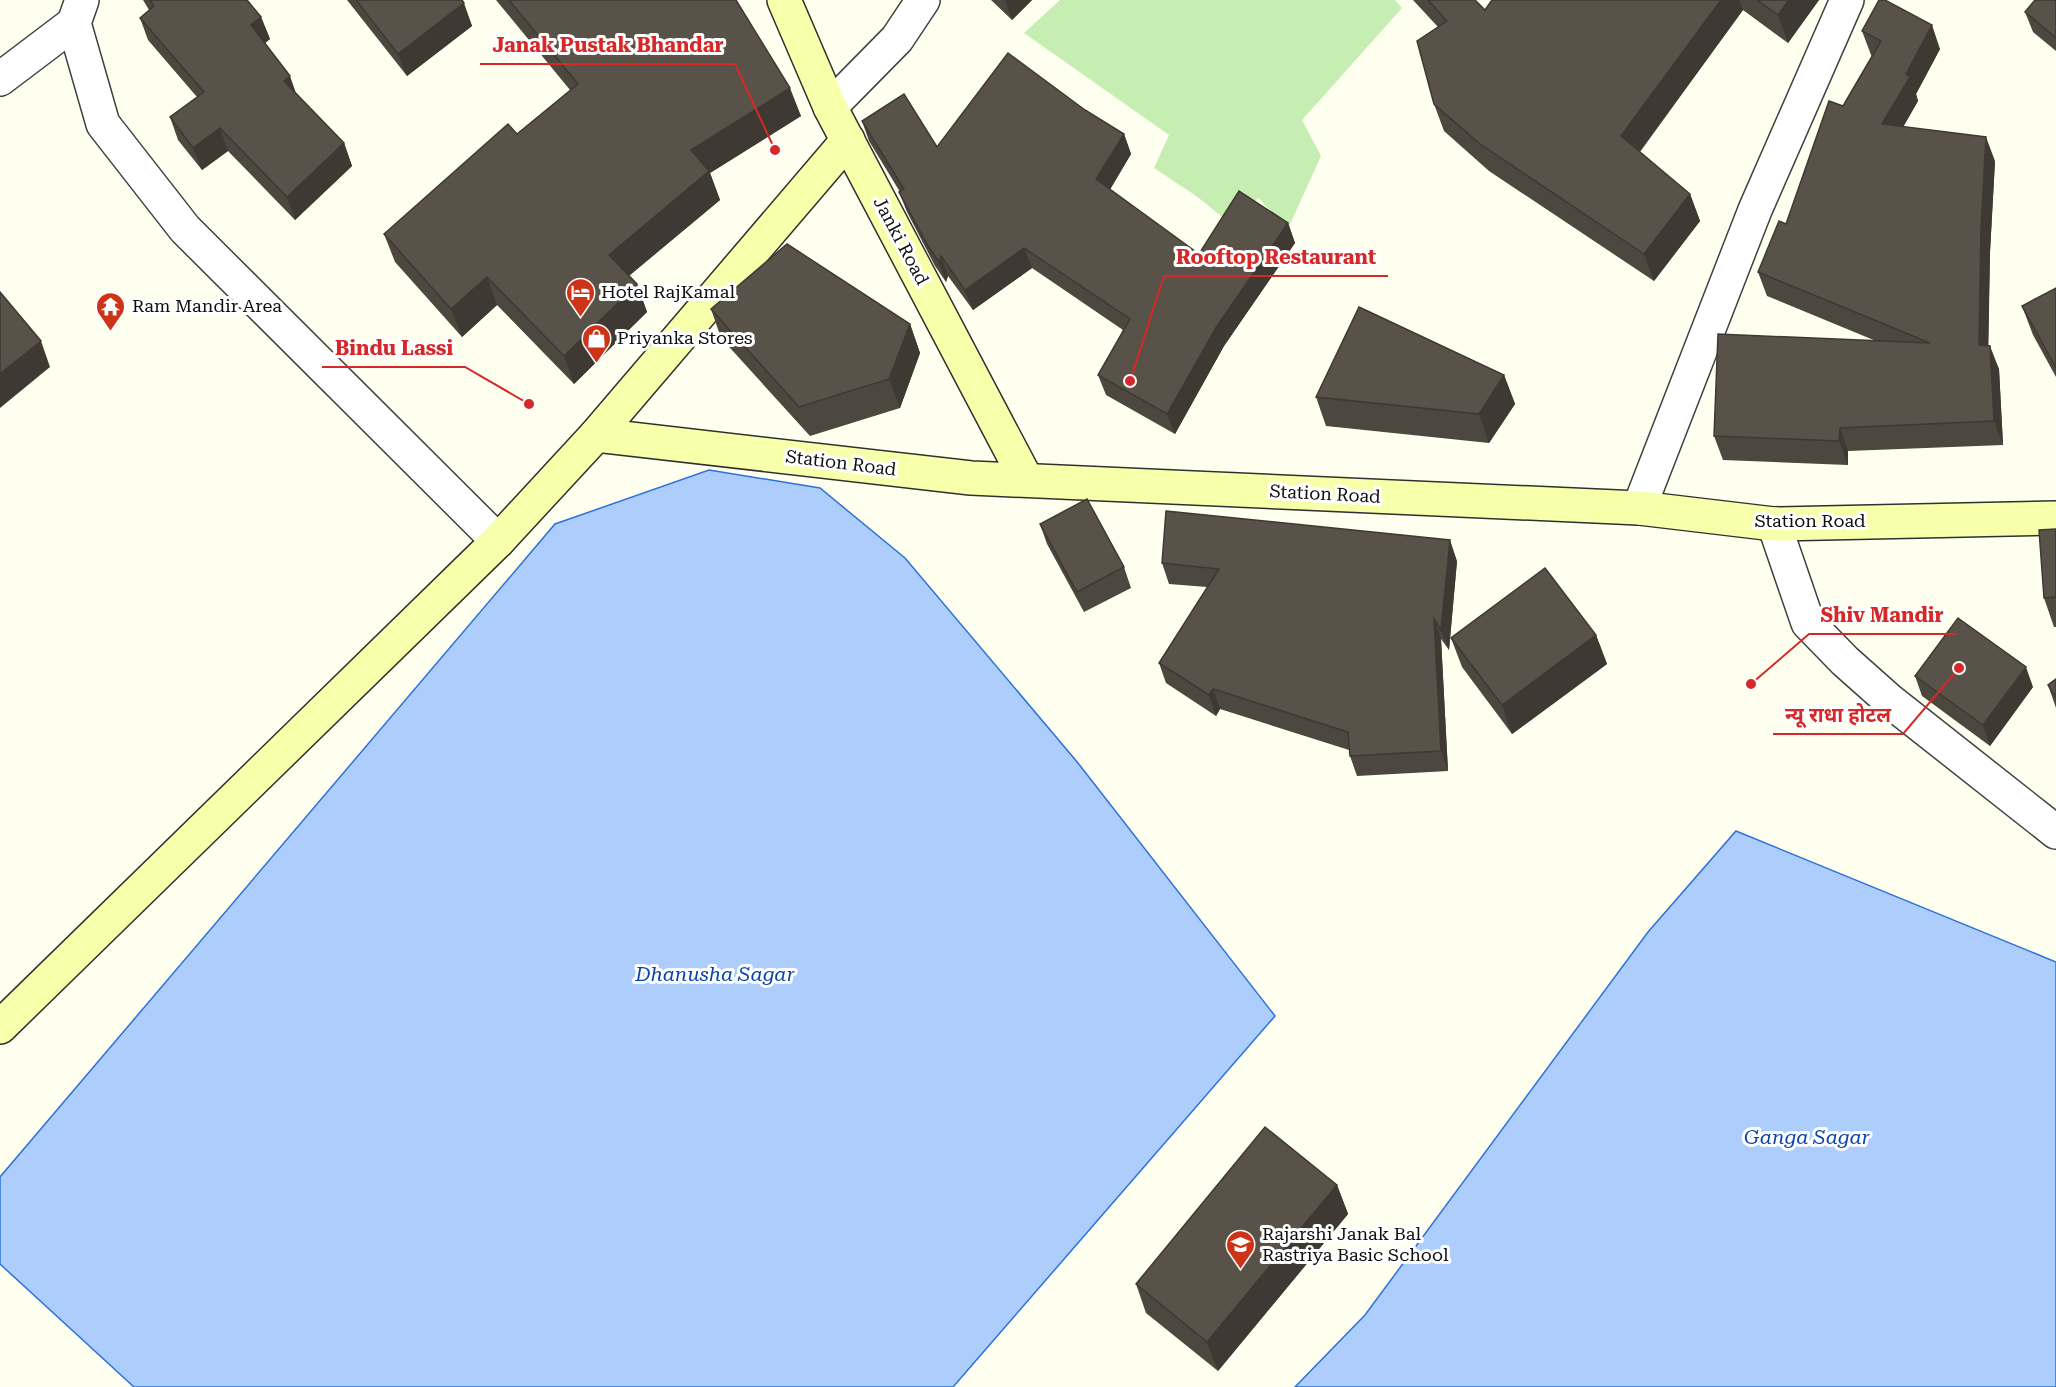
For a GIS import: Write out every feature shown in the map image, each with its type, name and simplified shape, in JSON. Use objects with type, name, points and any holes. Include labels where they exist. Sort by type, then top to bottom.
[{"type":"street","name":"Janki Road","points":[[784,0],[830,107],[1026,479]]},
{"type":"street","points":[[830,107],[897,39],[923,0]]},
{"type":"street","points":[[1639,508],[1755,210],[1847,0]]},
{"type":"street","points":[[0,80],[78,12],[103,124],[185,229],[498,541]]},
{"type":"street","points":[[3,1018],[498,541],[596,435],[848,140]]},
{"type":"street","name":"Station Road","points":[[596,435],[971,478],[1639,508],[1773,524],[2056,518]]},
{"type":"street","points":[[1773,524],[1808,623],[1845,662],[1890,701],[2056,832]]},
{"type":"green space","points":[[1060,0],[1395,0],[1402,8],[1302,120],[1321,156],[1287,231],[1259,198],[1226,220],[1195,195],[1154,168],[1169,135],[1024,33]]},
{"type":"water","name":"Dhanusha Sagar","points":[[709,470],[820,488],[905,558],[1078,763],[1275,1016],[953,1387],[134,1387],[0,1264],[0,1177],[555,524]]},
{"type":"water","name":"Ganga Sagar","points":[[1736,831],[2056,962],[2056,1387],[1295,1387],[1365,1315],[1648,932]]},
{"type":"building","points":[[150,0],[247,0],[261,17],[251,25],[290,76],[284,81],[344,143],[287,197],[220,128],[193,148],[170,117],[204,92],[140,18],[154,6]]},
{"type":"building","points":[[356,0],[462,0],[464,3],[398,54]]},
{"type":"building","points":[[509,0],[736,0],[790,88],[691,150],[709,171],[609,255],[637,284],[564,356],[487,277],[451,309],[384,234],[508,124],[517,134],[578,84]]},
{"type":"building","points":[[1428,0],[1475,0],[1485,10],[1492,0],[1721,0],[1621,136],[1690,194],[1644,254],[1480,144],[1434,104],[1417,41],[1447,21]]},
{"type":"building","points":[[1757,0],[1789,0],[1778,15]]},
{"type":"building","points":[[1879,0],[1885,0],[1932,25],[1906,74],[1910,77],[1882,124],[1986,137],[1981,228],[1979,345],[1990,346],[1994,421],[1840,428],[1839,441],[1714,436],[1718,334],[1930,343],[1758,272],[1779,221],[1786,224],[1829,101],[1843,106],[1881,41],[1862,31]]},
{"type":"building","points":[[2035,0],[2056,0],[2056,38],[2025,12]]},
{"type":"building","points":[[1008,53],[1085,110],[1124,134],[1096,179],[1199,254],[1239,191],[1288,223],[1217,326],[1167,414],[1098,375],[1130,319],[1024,248],[965,290],[941,256],[939,262],[928,246],[899,192],[904,189],[862,121],[904,94],[937,147]]},
{"type":"building","points":[[787,244],[910,324],[889,379],[799,407],[711,309]]},
{"type":"building","points":[[2056,288],[2056,368],[2022,306]]},
{"type":"building","points":[[0,292],[41,341],[0,374]]},
{"type":"building","points":[[1359,307],[1504,375],[1479,414],[1316,397]]},
{"type":"building","points":[[1087,499],[1124,567],[1077,592],[1040,524]]},
{"type":"building","points":[[1166,511],[1450,540],[1441,630],[1434,619],[1441,751],[1350,756],[1348,732],[1213,689],[1209,695],[1159,663],[1219,569],[1162,563]]},
{"type":"building","points":[[2056,529],[2056,597],[2044,598],[2039,530]]},
{"type":"building","points":[[1545,568],[1596,635],[1502,705],[1451,638]]},
{"type":"building","points":[[1958,618],[2026,667],[1983,725],[1915,676]]},
{"type":"building","points":[[2056,679],[2056,698],[2048,685]]},
{"type":"building","points":[[1265,1127],[1337,1185],[1207,1342],[1136,1284]]},
{"type":"place","name":"Janak Pustak Bhandar","points":[[775,150]]},
{"type":"place","name":"Hotel RajKamal","points":[[580,318]]},
{"type":"place","name":"Ram Mandir Area","points":[[111,332]]},
{"type":"place","name":"Priyanka Stores","points":[[596,364]]},
{"type":"place","name":"Rooftop Restaurant","points":[[1130,381]]},
{"type":"place","name":"Bindu Lassi","points":[[529,404]]},
{"type":"place","name":"न्यू राधा होटल","points":[[1959,668]]},
{"type":"place","name":"Shiv Mandir","points":[[1751,684]]},
{"type":"place","name":"Rajarshi Janak Bal Rastriya Basic School","points":[[1241,1270]]}]
